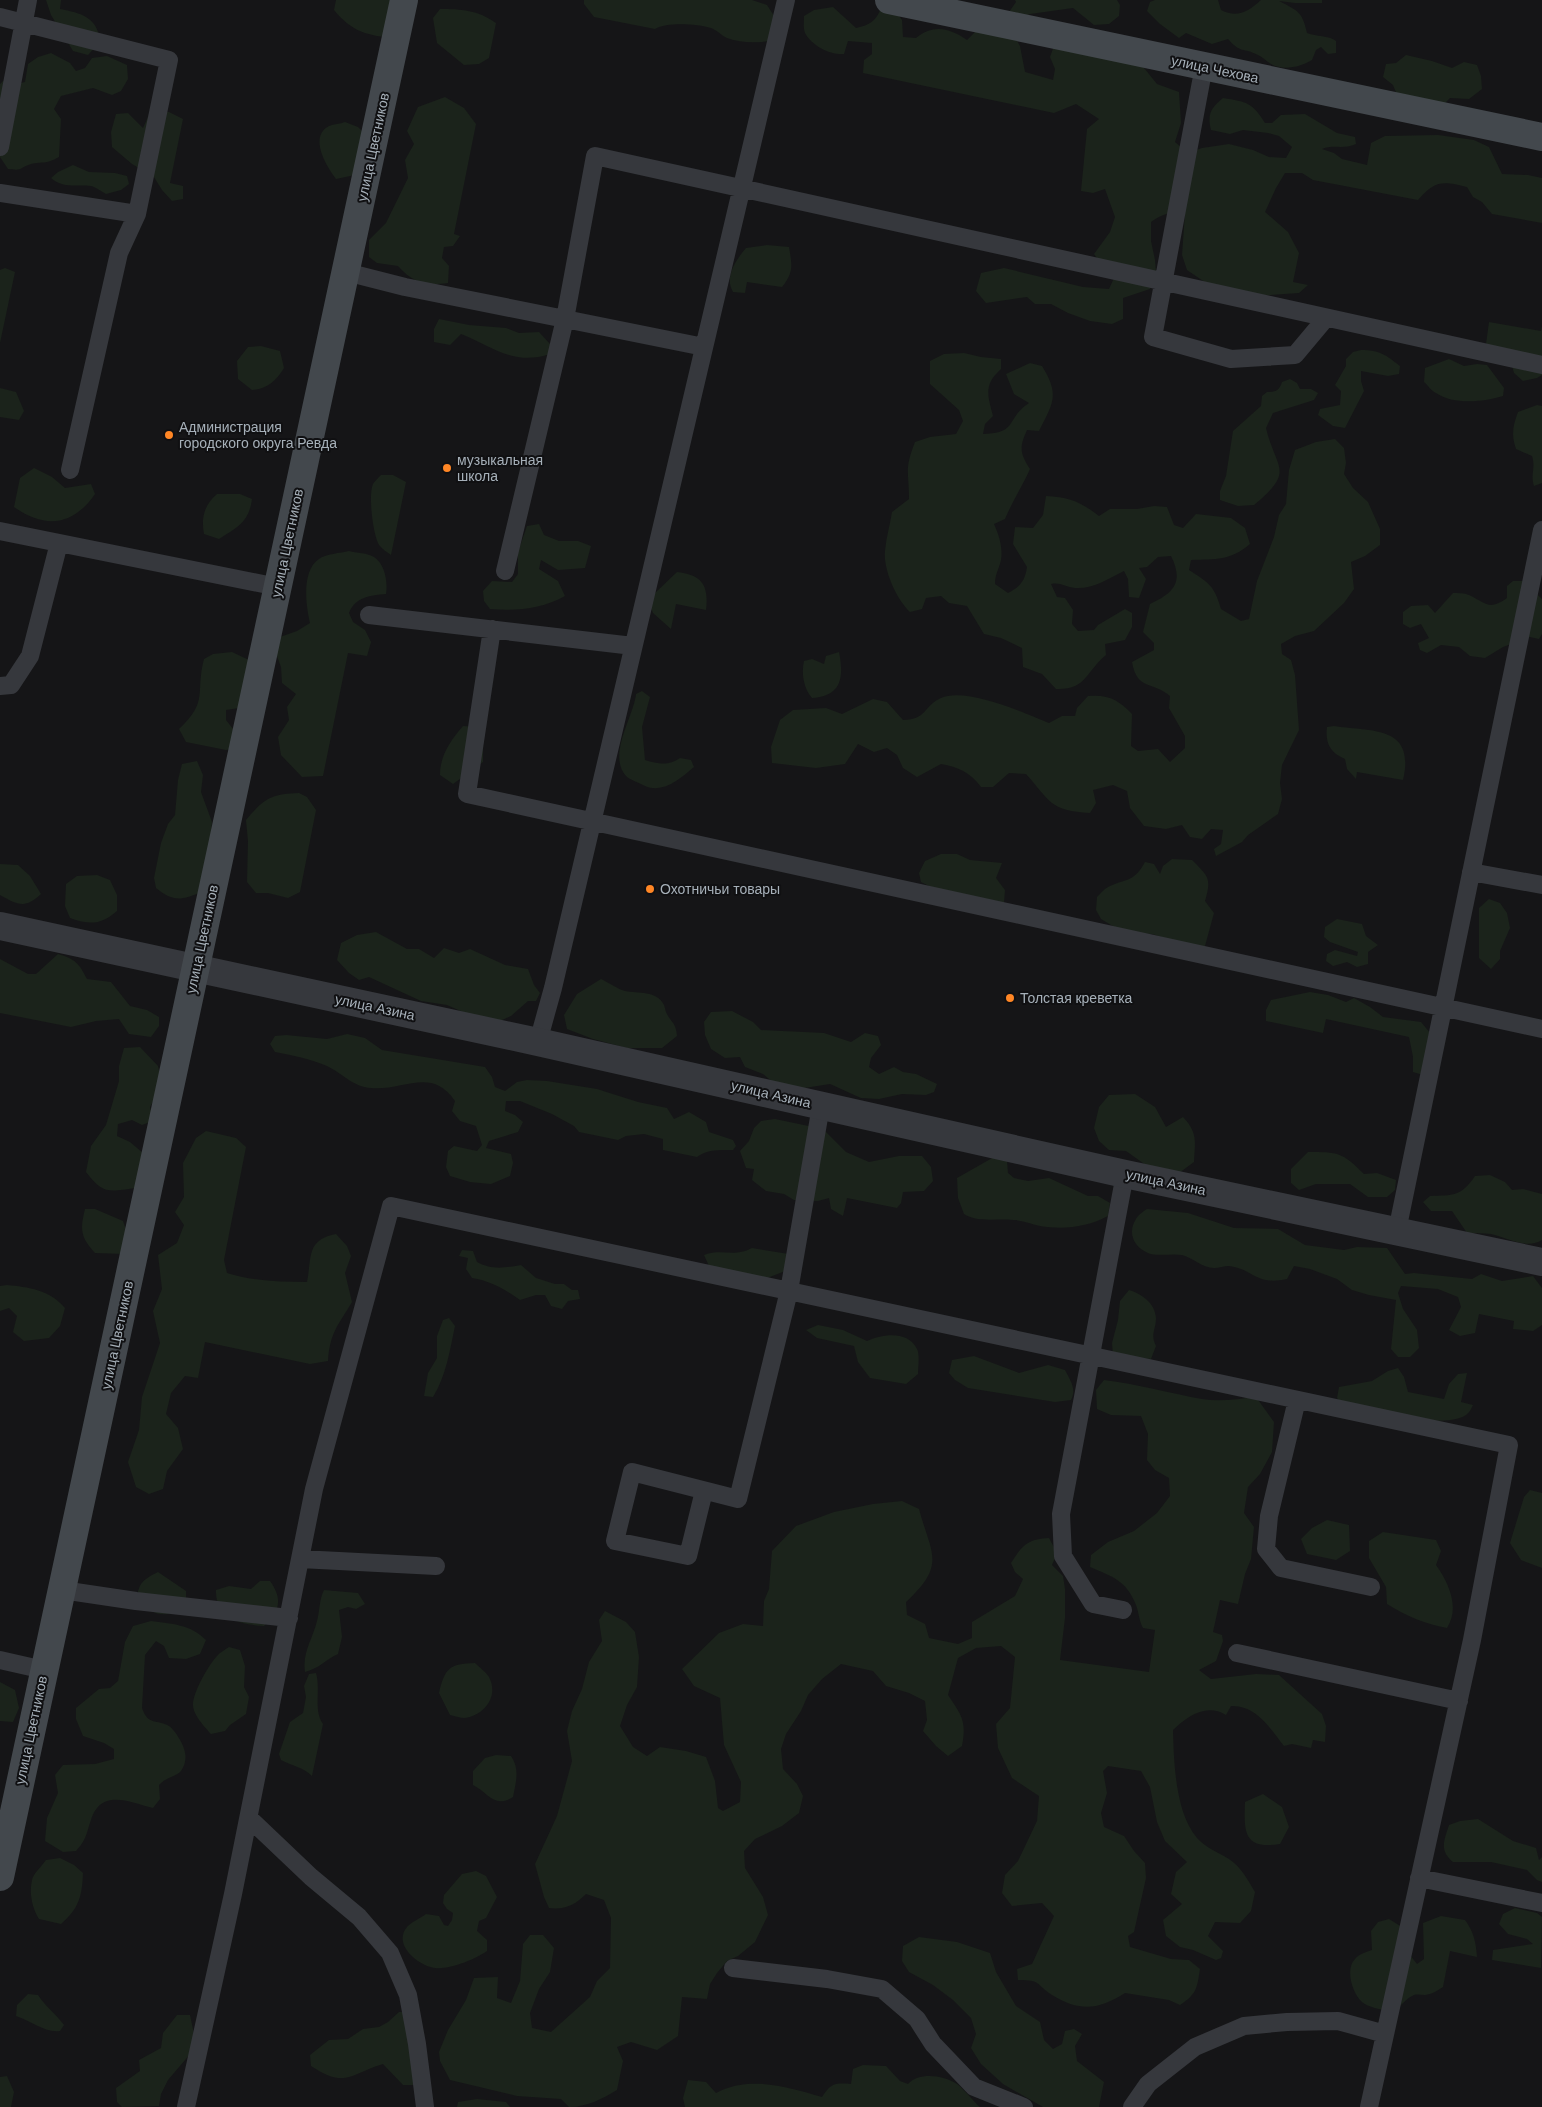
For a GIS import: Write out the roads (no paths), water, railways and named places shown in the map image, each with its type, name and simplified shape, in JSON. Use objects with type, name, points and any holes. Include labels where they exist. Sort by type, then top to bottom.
[{"type":"street","name":"улица Цветников","points":[[0,1877],[404,0]]},
{"type":"street","name":"улица Чехова","points":[[889,0],[1542,137]]},
{"type":"street","name":"улица Азина","points":[[0,926],[538,1042],[1126,1174],[1542,1262]]},
{"type":"lane","points":[[0,148],[28,0]]},
{"type":"lane","points":[[538,1042],[553,988],[786,0]]},
{"type":"lane","points":[[0,18],[24,22],[169,60],[136,214],[119,253],[70,470]]},
{"type":"lane","points":[[1204,66],[1165,282],[1153,337],[1231,359],[1296,355],[1326,318]]},
{"type":"lane","points":[[505,571],[565,319],[594,156],[1542,366]]},
{"type":"lane","points":[[0,193],[136,214]]},
{"type":"lane","points":[[346,272],[405,287],[704,346]]},
{"type":"lane","points":[[1397,1231],[1442,1008],[1539,558],[1542,530]]},
{"type":"lane","points":[[0,531],[278,586]]},
{"type":"lane","points":[[0,686],[11,684],[30,656],[60,543]]},
{"type":"lane","points":[[368,615],[633,646]]},
{"type":"lane","points":[[492,629],[467,794],[1542,1029]]},
{"type":"lane","points":[[1471,872],[1542,885]]},
{"type":"lane","points":[[704,1490],[688,1556],[616,1541],[632,1472],[704,1490],[738,1499],[789,1291],[821,1106]]},
{"type":"lane","points":[[1123,1610],[1093,1604],[1064,1556],[1061,1514],[1126,1174]]},
{"type":"lane","points":[[186,2107],[248,1818],[314,1489],[391,1206],[1509,1445],[1458,1701],[1368,2107]]},
{"type":"lane","points":[[1297,1400],[1269,1516],[1266,1549],[1281,1568],[1371,1587]]},
{"type":"lane","points":[[300,1559],[436,1566]]},
{"type":"lane","points":[[62,1590],[136,1601],[289,1618]]},
{"type":"lane","points":[[1237,1653],[1458,1701]]},
{"type":"lane","points":[[0,1660],[44,1670]]},
{"type":"lane","points":[[248,1818],[311,1877],[359,1916],[390,1953],[408,1995],[418,2044],[425,2107]]},
{"type":"lane","points":[[1419,1878],[1542,1903]]},
{"type":"lane","points":[[733,1968],[827,1979],[882,1989],[917,2019],[933,2044],[974,2087],[1024,2107]]},
{"type":"lane","points":[[1132,2107],[1148,2084],[1194,2047],[1244,2026],[1288,2022],[1338,2021],[1385,2034]]},
{"type":"place","name":"Администрация городского округа Ревда","points":[[169,435]]},
{"type":"place","name":"музыкальная школа","points":[[447,468]]},
{"type":"place","name":"Охотничьи товары","points":[[650,889]]},
{"type":"place","name":"Толстая креветка","points":[[1010,998]]}]
